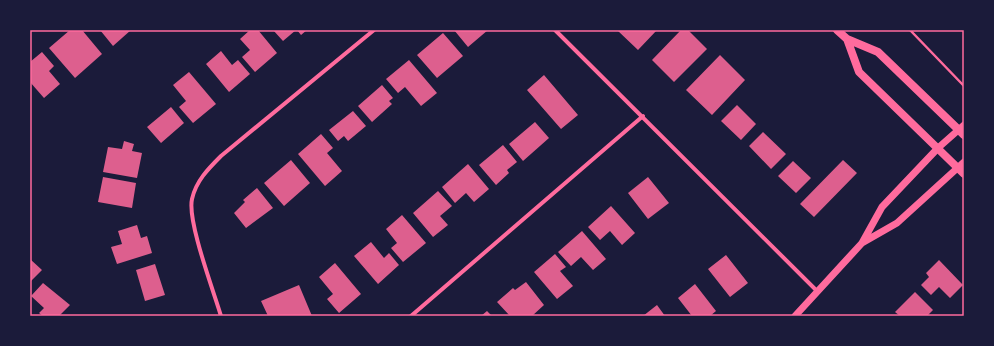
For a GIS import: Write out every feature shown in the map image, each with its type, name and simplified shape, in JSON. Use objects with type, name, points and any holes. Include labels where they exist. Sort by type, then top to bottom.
[{"type":"main road","points":[[837,30],[848,39],[878,52],[962,130]]},
{"type":"main road","points":[[848,39],[859,72],[964,174]]},
{"type":"street","points":[[221,316],[194,228],[192,199],[202,176],[221,156],[374,30]]},
{"type":"street","points":[[555,30],[818,292]]},
{"type":"street","points":[[412,316],[643,116]]},
{"type":"street","points":[[795,316],[862,243],[882,207],[938,148],[962,130]]},
{"type":"street","points":[[862,243],[898,223],[964,162]]},
{"type":"path","points":[[910,30],[964,86]]},
{"type":"building","points":[[70,30],[82,30],[102,54],[75,78],[49,48]]},
{"type":"building","points":[[100,30],[131,30],[113,46]]},
{"type":"building","points":[[250,30],[258,30],[277,53],[255,72],[242,57],[250,50],[240,39]]},
{"type":"building","points":[[273,30],[296,30],[283,41]]},
{"type":"building","points":[[297,30],[307,30],[301,35]]},
{"type":"building","points":[[454,30],[488,30],[468,47]]},
{"type":"building","points":[[617,30],[657,30],[638,50]]},
{"type":"building","points":[[681,30],[688,30],[707,49],[674,82],[652,60]]},
{"type":"building","points":[[443,33],[463,56],[437,78],[417,55]]},
{"type":"building","points":[[221,51],[232,65],[238,60],[250,74],[229,92],[206,64]]},
{"type":"building","points":[[42,52],[54,66],[49,71],[60,84],[44,98],[30,82],[30,62]]},
{"type":"building","points":[[720,55],[745,80],[712,115],[686,90]]},
{"type":"building","points":[[409,60],[437,93],[421,106],[405,87],[398,93],[386,79]]},
{"type":"building","points":[[189,72],[216,104],[193,123],[179,107],[186,101],[173,85]]},
{"type":"building","points":[[544,75],[578,115],[561,129],[527,90]]},
{"type":"building","points":[[382,85],[393,98],[389,101],[392,104],[372,122],[358,106]]},
{"type":"building","points":[[737,105],[756,124],[741,140],[721,121]]},
{"type":"building","points":[[171,107],[184,123],[161,143],[147,127]]},
{"type":"building","points":[[353,111],[366,126],[348,141],[344,136],[338,141],[329,130]]},
{"type":"building","points":[[535,122],[549,138],[523,161],[509,144]]},
{"type":"building","points":[[763,132],[786,154],[771,169],[749,146]]},
{"type":"building","points":[[321,134],[333,148],[327,153],[342,171],[325,186],[298,154]]},
{"type":"building","points":[[124,141],[134,144],[132,151],[142,153],[137,178],[103,172],[108,147],[122,149]]},
{"type":"building","points":[[503,145],[517,162],[507,170],[509,173],[496,185],[479,165]]},
{"type":"building","points":[[291,160],[310,183],[284,206],[264,183]]},
{"type":"building","points":[[843,160],[857,173],[814,217],[800,204]]},
{"type":"building","points":[[793,161],[811,178],[796,193],[778,176]]},
{"type":"building","points":[[468,164],[489,189],[474,202],[466,193],[455,203],[442,187]]},
{"type":"building","points":[[103,177],[136,183],[132,208],[98,202]]},
{"type":"building","points":[[648,177],[669,203],[648,219],[628,193]]},
{"type":"building","points":[[257,188],[273,208],[246,228],[234,213],[245,202],[243,200]]},
{"type":"building","points":[[438,191],[452,206],[440,216],[448,225],[433,237],[413,213]]},
{"type":"building","points":[[611,206],[635,233],[622,245],[610,231],[600,240],[588,227]]},
{"type":"building","points":[[402,215],[426,243],[403,262],[391,248],[397,243],[386,229]]},
{"type":"building","points":[[137,225],[141,238],[147,236],[152,253],[117,264],[111,247],[122,244],[118,231]]},
{"type":"building","points":[[582,231],[606,259],[593,270],[581,257],[571,266],[558,252]]},
{"type":"building","points":[[371,242],[384,258],[389,253],[399,265],[378,284],[354,256]]},
{"type":"building","points":[[555,254],[566,267],[560,271],[573,286],[557,299],[534,272]]},
{"type":"building","points":[[726,255],[748,283],[730,297],[708,269]]},
{"type":"building","points":[[30,259],[42,270],[30,282]]},
{"type":"building","points":[[939,260],[963,285],[950,298],[939,287],[931,295],[921,285],[929,277],[926,273]]},
{"type":"building","points":[[335,263],[361,294],[339,313],[327,299],[333,294],[319,277]]},
{"type":"building","points":[[155,264],[165,295],[145,301],[136,270]]},
{"type":"building","points":[[526,282],[544,305],[532,316],[510,316],[497,302],[513,288],[515,290]]},
{"type":"building","points":[[43,283],[70,305],[59,316],[43,316],[39,313],[44,308],[31,296]]},
{"type":"building","points":[[695,284],[716,311],[710,316],[692,316],[678,298]]},
{"type":"building","points":[[299,285],[312,316],[268,316],[261,301]]},
{"type":"building","points":[[915,292],[933,310],[927,316],[900,316],[895,312]]},
{"type":"building","points":[[657,305],[665,316],[643,316]]},
{"type":"building","points":[[487,311],[492,316],[481,316]]}]
